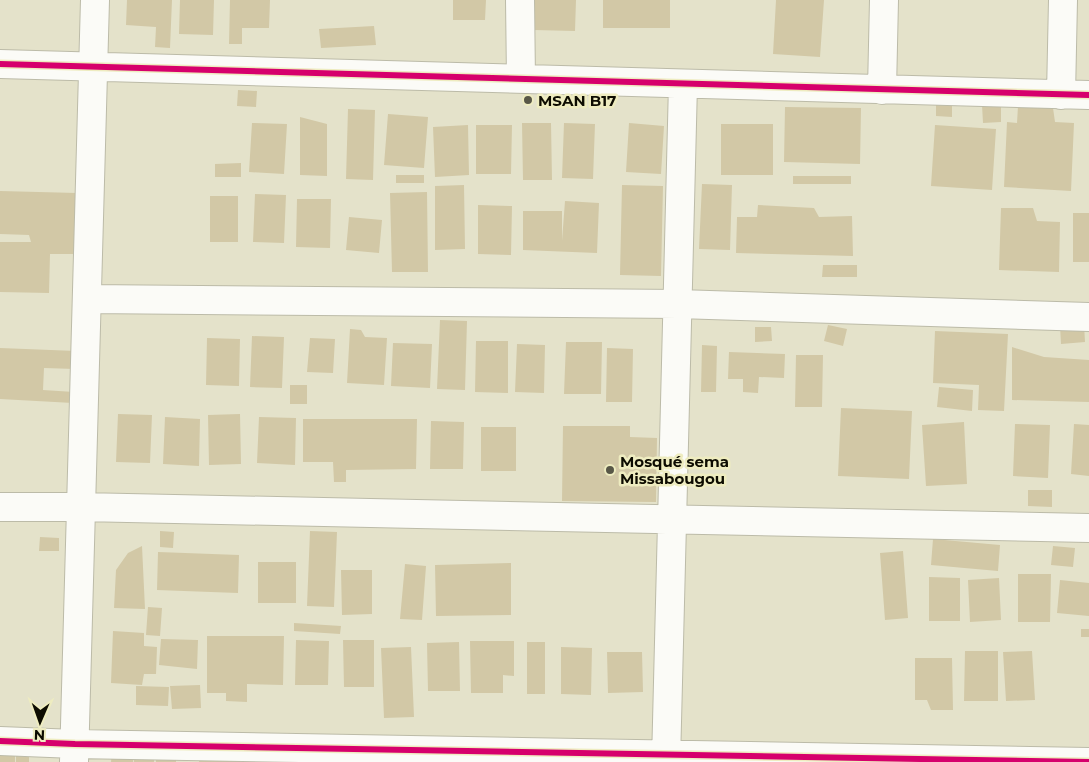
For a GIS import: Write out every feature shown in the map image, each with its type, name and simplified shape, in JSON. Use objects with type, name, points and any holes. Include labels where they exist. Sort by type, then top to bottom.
[{"type":"street","points":[[74,753],[95,0]]},
{"type":"street","points":[[520,0],[521,79]]},
{"type":"street","points":[[882,90],[884,0]]},
{"type":"street","points":[[1061,94],[1063,0]]},
{"type":"street","points":[[0,64],[1089,95]]},
{"type":"street","points":[[666,758],[684,84]]},
{"type":"street","points":[[87,299],[678,304],[1089,318]]},
{"type":"street","points":[[0,507],[81,507],[1089,528]]},
{"type":"street","points":[[0,741],[74,753],[1089,762]]},
{"type":"building","points":[[127,0],[172,0],[170,48],[155,47],[156,27],[126,25]]},
{"type":"building","points":[[180,0],[214,0],[213,35],[179,34]]},
{"type":"building","points":[[230,0],[270,0],[269,28],[242,28],[242,44],[229,44]]},
{"type":"building","points":[[453,0],[486,0],[485,20],[453,20]]},
{"type":"building","points":[[535,0],[576,0],[575,31],[534,30]]},
{"type":"building","points":[[603,0],[670,0],[670,28],[603,28]]},
{"type":"building","points":[[776,0],[824,0],[820,57],[773,54]]},
{"type":"building","points":[[374,26],[376,45],[321,48],[319,29]]},
{"type":"building","points":[[238,90],[257,91],[256,107],[237,106]]},
{"type":"building","points":[[1001,104],[1001,122],[983,123],[982,105]]},
{"type":"building","points":[[936,105],[952,106],[952,117],[936,116]]},
{"type":"building","points":[[1018,106],[1053,108],[1055,122],[1074,123],[1071,191],[1004,187],[1007,122],[1017,123]]},
{"type":"building","points":[[785,107],[861,108],[860,164],[784,162]]},
{"type":"building","points":[[348,109],[375,110],[373,180],[346,179]]},
{"type":"building","points":[[388,114],[428,117],[424,168],[384,165]]},
{"type":"building","points":[[300,117],[327,124],[327,176],[300,175]]},
{"type":"building","points":[[252,123],[287,124],[284,174],[249,172]]},
{"type":"building","points":[[522,123],[551,123],[552,180],[523,180]]},
{"type":"building","points":[[564,123],[595,124],[593,179],[562,178]]},
{"type":"building","points":[[629,123],[664,126],[661,174],[626,172]]},
{"type":"building","points":[[721,124],[773,124],[773,175],[721,175]]},
{"type":"building","points":[[468,125],[469,175],[435,177],[433,127]]},
{"type":"building","points":[[476,125],[512,125],[511,174],[476,174]]},
{"type":"building","points":[[935,125],[996,129],[992,190],[931,186]]},
{"type":"building","points":[[241,163],[241,177],[215,177],[215,164]]},
{"type":"building","points":[[396,175],[424,175],[424,183],[396,183]]},
{"type":"building","points":[[793,176],[851,176],[851,184],[793,184]]},
{"type":"building","points":[[702,184],[732,185],[730,250],[699,249]]},
{"type":"building","points":[[464,185],[465,249],[435,250],[435,186]]},
{"type":"building","points":[[622,185],[663,186],[661,276],[620,275]]},
{"type":"building","points":[[0,191],[77,193],[75,254],[50,254],[49,293],[0,292],[0,242],[31,242],[29,235],[0,234]]},
{"type":"building","points":[[427,192],[428,272],[392,272],[390,193]]},
{"type":"building","points":[[255,194],[286,195],[284,243],[253,242]]},
{"type":"building","points":[[210,196],[238,196],[238,242],[210,242]]},
{"type":"building","points":[[297,199],[331,199],[330,248],[296,247]]},
{"type":"building","points":[[565,201],[599,203],[597,253],[523,250],[523,211],[562,211],[562,241]]},
{"type":"building","points":[[478,205],[512,206],[511,255],[478,254]]},
{"type":"building","points":[[758,205],[814,208],[819,217],[852,216],[853,256],[736,253],[737,217],[757,217]]},
{"type":"building","points":[[1001,208],[1033,208],[1037,221],[1060,222],[1059,272],[999,270]]},
{"type":"building","points":[[1073,213],[1089,213],[1089,262],[1073,262]]},
{"type":"building","points":[[349,217],[382,220],[379,253],[346,250]]},
{"type":"building","points":[[823,265],[857,265],[857,277],[822,277]]},
{"type":"building","points":[[440,320],[467,321],[465,390],[437,389]]},
{"type":"building","points":[[1084,324],[1085,342],[1061,344],[1060,326]]},
{"type":"building","points":[[828,325],[847,329],[843,346],[824,341]]},
{"type":"building","points":[[755,327],[771,327],[772,341],[755,342]]},
{"type":"building","points":[[350,329],[361,330],[365,337],[387,338],[384,385],[347,383]]},
{"type":"building","points":[[935,331],[1008,334],[1004,411],[978,410],[979,385],[933,383]]},
{"type":"building","points":[[252,336],[284,337],[282,388],[250,387]]},
{"type":"building","points":[[207,338],[240,339],[239,386],[206,385]]},
{"type":"building","points":[[310,338],[335,339],[333,373],[307,372]]},
{"type":"building","points":[[476,341],[508,341],[508,393],[475,392]]},
{"type":"building","points":[[566,342],[602,342],[601,394],[564,394]]},
{"type":"building","points":[[393,343],[432,344],[430,388],[391,386]]},
{"type":"building","points":[[517,344],[545,345],[544,393],[515,392]]},
{"type":"building","points":[[702,345],[717,346],[716,392],[701,392]]},
{"type":"building","points":[[1012,347],[1044,357],[1089,360],[1089,402],[1012,400]]},
{"type":"building","points":[[0,348],[76,351],[75,369],[44,368],[43,390],[74,392],[73,403],[0,399]]},
{"type":"building","points":[[607,348],[633,349],[632,402],[606,402]]},
{"type":"building","points":[[729,352],[785,354],[784,378],[759,377],[758,393],[743,392],[743,379],[728,379]]},
{"type":"building","points":[[796,355],[823,355],[822,407],[795,407]]},
{"type":"building","points":[[290,385],[307,385],[307,404],[290,404]]},
{"type":"building","points":[[939,387],[973,390],[972,411],[937,407]]},
{"type":"building","points":[[841,408],[912,411],[909,479],[838,476]]},
{"type":"building","points":[[118,414],[152,415],[150,463],[116,462]]},
{"type":"building","points":[[240,414],[241,464],[209,465],[208,415]]},
{"type":"building","points":[[165,417],[200,419],[199,466],[163,464]]},
{"type":"building","points":[[259,417],[296,418],[295,465],[257,463]]},
{"type":"building","points":[[303,419],[417,419],[416,469],[346,470],[346,482],[334,482],[333,462],[303,462]]},
{"type":"building","points":[[431,421],[464,422],[463,469],[430,469]]},
{"type":"building","points":[[964,422],[967,484],[926,486],[922,425]]},
{"type":"building","points":[[1015,424],[1050,425],[1048,478],[1013,476]]},
{"type":"building","points":[[1074,424],[1089,425],[1089,476],[1071,474]]},
{"type":"building","name":"Mosqué sema Missabougou","points":[[563,426],[630,426],[630,437],[657,438],[656,502],[562,501]]},
{"type":"building","points":[[481,427],[516,427],[516,471],[481,471]]},
{"type":"building","points":[[1028,490],[1052,490],[1052,507],[1028,506]]},
{"type":"building","points":[[160,531],[174,532],[173,548],[160,547]]},
{"type":"building","points":[[310,531],[337,532],[334,607],[307,606]]},
{"type":"building","points":[[40,537],[59,538],[59,551],[39,551]]},
{"type":"building","points":[[933,539],[1000,545],[998,571],[931,565]]},
{"type":"building","points":[[142,546],[145,609],[114,608],[116,570],[128,553]]},
{"type":"building","points":[[1053,546],[1075,548],[1073,567],[1051,565]]},
{"type":"building","points":[[903,551],[908,618],[885,620],[880,553]]},
{"type":"building","points":[[158,552],[239,555],[238,593],[157,590]]},
{"type":"building","points":[[258,562],[296,562],[296,603],[258,603]]},
{"type":"building","points":[[511,563],[511,615],[436,616],[435,565]]},
{"type":"building","points":[[405,564],[426,566],[422,620],[400,619]]},
{"type":"building","points":[[341,570],[372,570],[372,614],[342,615]]},
{"type":"building","points":[[1018,574],[1051,574],[1050,622],[1018,622]]},
{"type":"building","points":[[929,577],[960,578],[960,621],[929,621]]},
{"type":"building","points":[[999,578],[1001,620],[970,622],[968,580]]},
{"type":"building","points":[[1060,580],[1089,583],[1089,616],[1057,613]]},
{"type":"building","points":[[148,607],[162,608],[160,636],[146,635]]},
{"type":"building","points":[[294,623],[341,626],[340,634],[294,631]]},
{"type":"building","points":[[1081,629],[1089,629],[1089,637],[1081,637]]},
{"type":"building","points":[[113,631],[144,633],[144,646],[157,647],[156,674],[144,674],[142,685],[111,683]]},
{"type":"building","points":[[207,636],[284,636],[283,685],[247,684],[247,702],[226,701],[226,693],[207,693]]},
{"type":"building","points":[[161,639],[198,640],[197,669],[159,665]]},
{"type":"building","points":[[296,640],[329,641],[328,685],[295,685]]},
{"type":"building","points":[[343,640],[374,640],[374,687],[344,687]]},
{"type":"building","points":[[470,641],[514,641],[514,676],[503,675],[503,693],[471,693]]},
{"type":"building","points":[[459,642],[460,691],[428,691],[427,643]]},
{"type":"building","points":[[527,642],[545,642],[545,694],[527,694]]},
{"type":"building","points":[[411,647],[414,717],[384,718],[381,648]]},
{"type":"building","points":[[561,647],[592,648],[591,695],[561,694]]},
{"type":"building","points":[[965,651],[998,651],[998,701],[964,701]]},
{"type":"building","points":[[1032,651],[1035,700],[1006,701],[1003,652]]},
{"type":"building","points":[[607,652],[642,652],[643,692],[608,693]]},
{"type":"building","points":[[915,658],[952,658],[953,710],[931,710],[927,700],[915,700]]},
{"type":"building","points":[[200,685],[201,708],[172,709],[170,686]]},
{"type":"building","points":[[136,686],[169,687],[168,706],[136,705]]},
{"type":"building","points":[[112,751],[134,751],[133,762],[111,762]]},
{"type":"building","points":[[134,753],[154,754],[154,762],[134,762]]},
{"type":"building","points":[[15,754],[15,762],[0,762],[0,755]]},
{"type":"building","points":[[156,754],[176,755],[176,762],[156,762]]},
{"type":"building","points":[[16,756],[29,757],[29,762],[16,762]]},
{"type":"building","points":[[199,759],[240,759],[240,762],[199,762]]},
{"type":"cycle path","points":[[0,64],[1089,95]]},
{"type":"cycle path","points":[[0,741],[75,744],[1089,762]]},
{"type":"place","name":"MSAN B17","points":[[528,100]]},
{"type":"place","name":"Mosqué sema Missabougou","points":[[610,470]]}]
